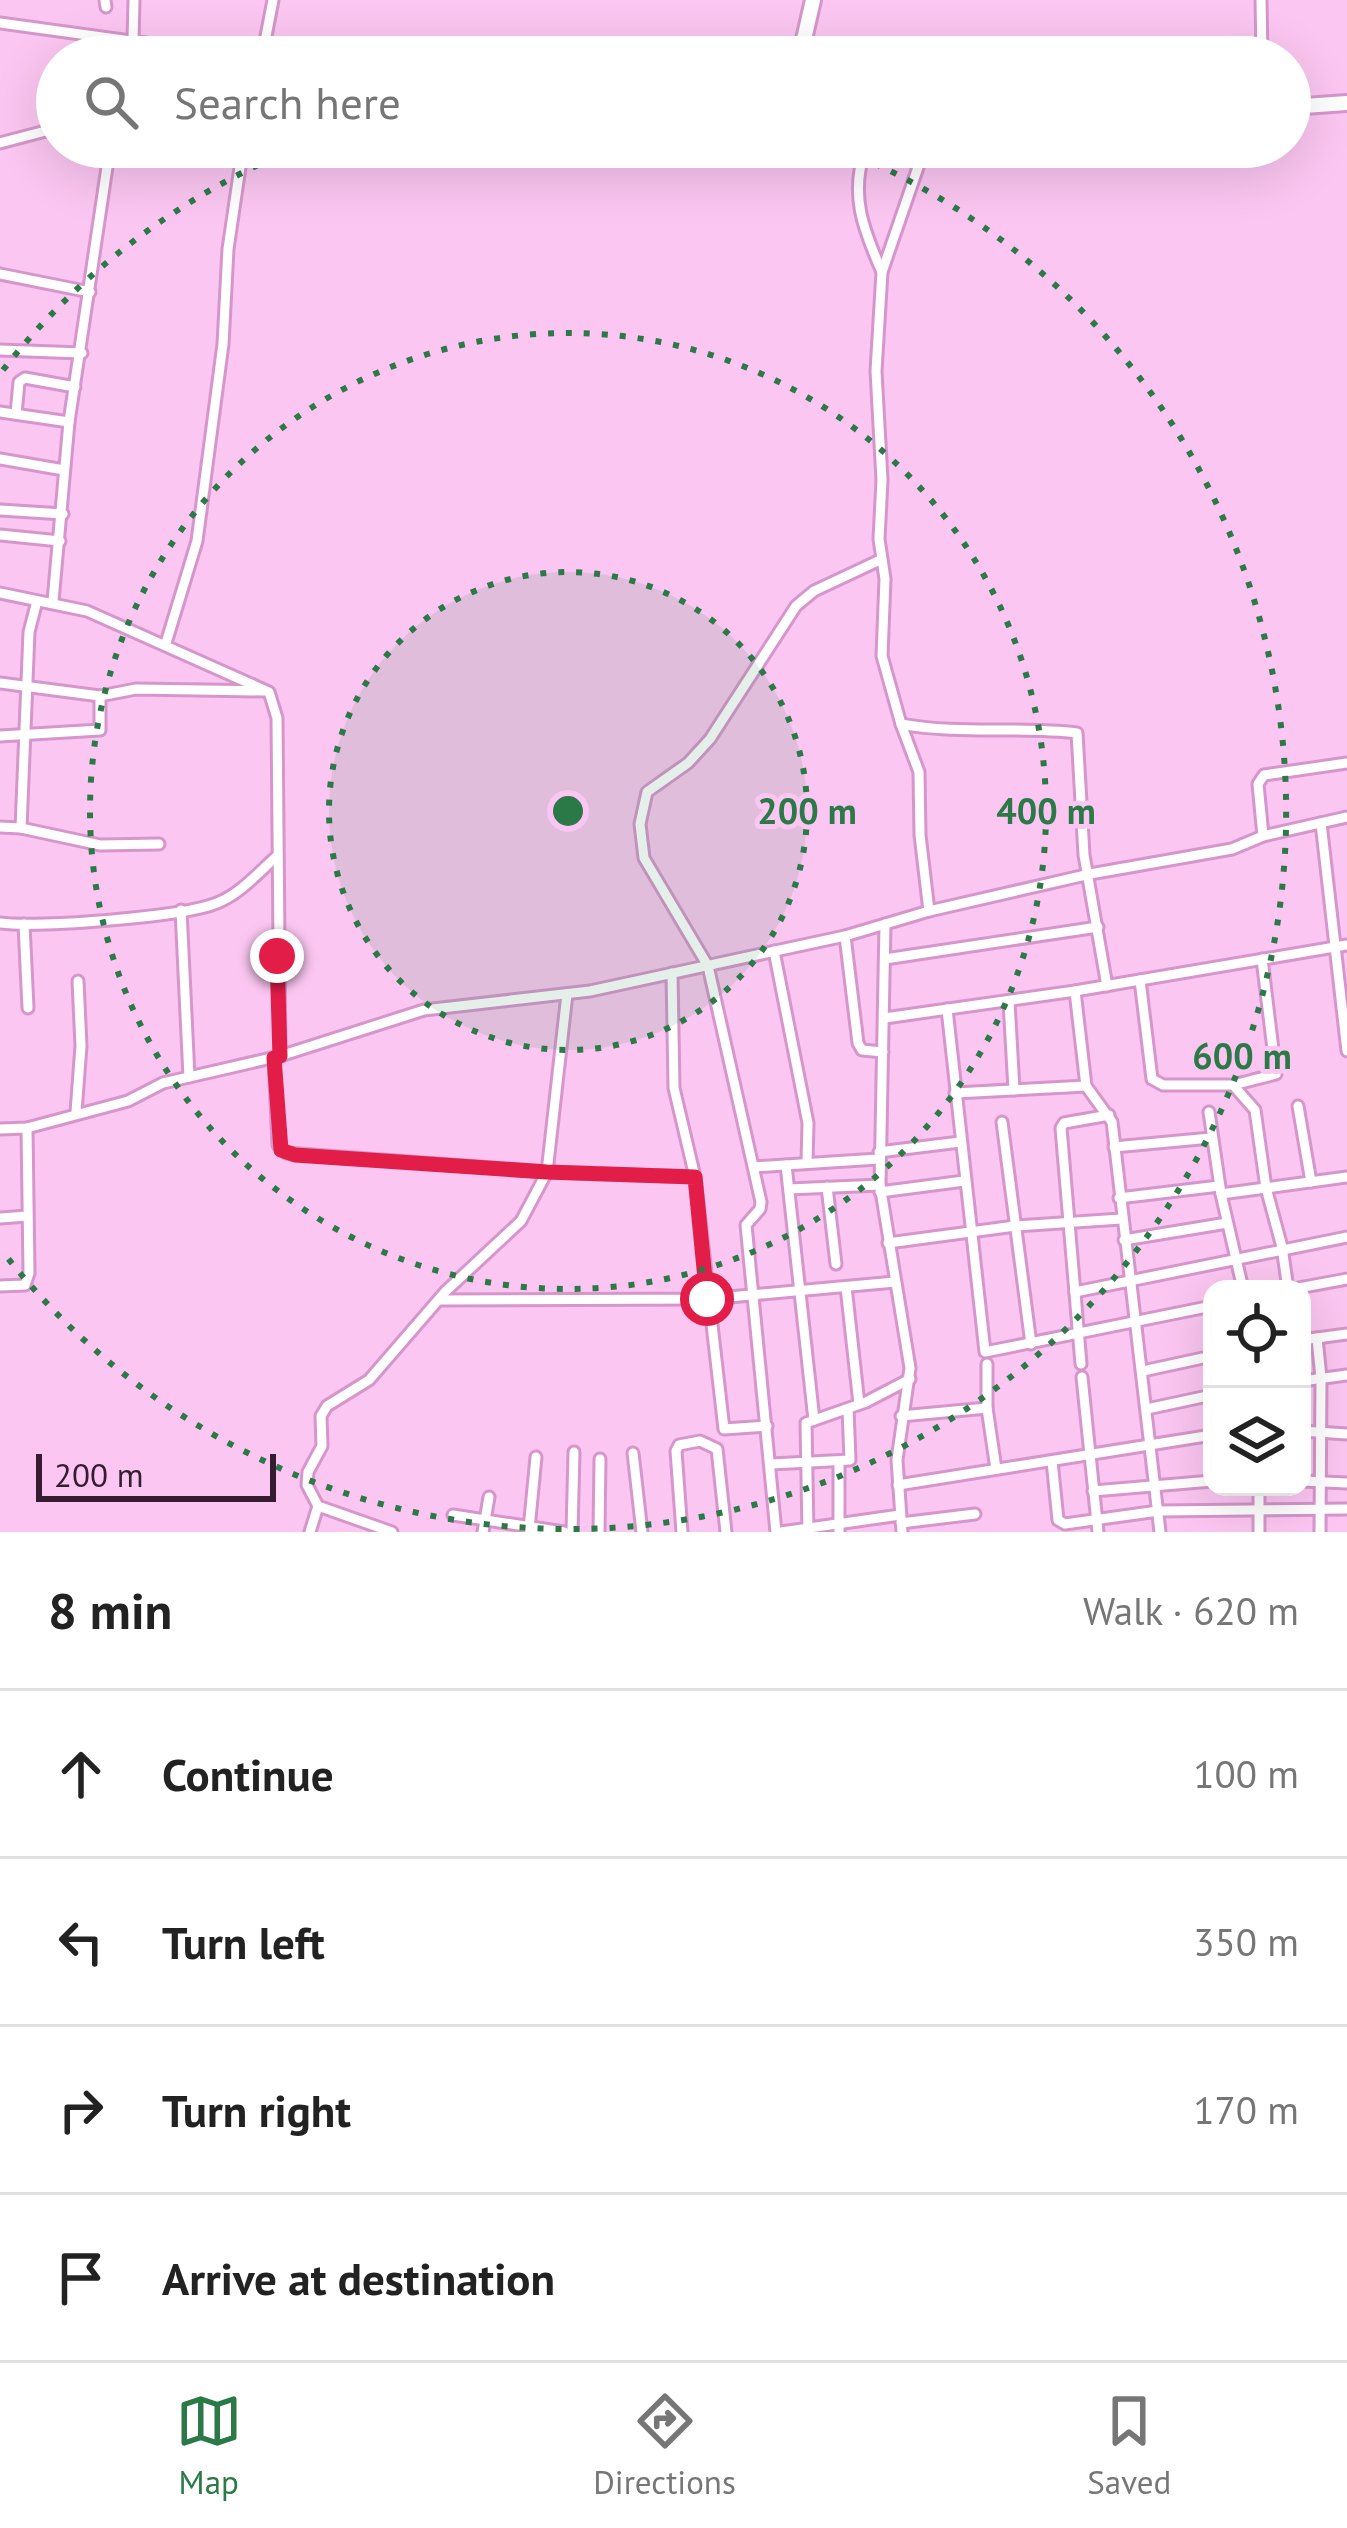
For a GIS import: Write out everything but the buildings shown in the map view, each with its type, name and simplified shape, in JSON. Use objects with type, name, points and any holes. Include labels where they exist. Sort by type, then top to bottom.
[{"type":"street","points":[[130,36],[134,0]]},
{"type":"street","points":[[266,36],[273,0]]},
{"type":"street","points":[[804,36],[812,0]]},
{"type":"street","points":[[1261,0],[1262,36]]},
{"type":"street","points":[[0,22],[96,36]]},
{"type":"street","points":[[1311,106],[1347,103]]},
{"type":"street","points":[[0,143],[36,134]]},
{"type":"street","points":[[53,601],[69,422],[107,168]]},
{"type":"street","points":[[166,643],[197,541],[224,344],[228,249],[240,168]]},
{"type":"street","points":[[862,168],[856,198],[863,229],[883,272]]},
{"type":"street","points":[[918,168],[883,272],[876,371],[882,480],[880,560],[885,579],[882,656],[919,772],[928,911]]},
{"type":"street","points":[[0,274],[90,292]]},
{"type":"street","points":[[0,350],[82,352]]},
{"type":"street","points":[[16,414],[19,382],[25,378],[75,387]]},
{"type":"street","points":[[0,412],[69,422]]},
{"type":"street","points":[[0,459],[64,470]]},
{"type":"street","points":[[0,509],[62,514]]},
{"type":"street","points":[[0,535],[60,541]]},
{"type":"street","points":[[880,560],[837,578],[796,605],[710,739],[688,763],[647,792],[640,824],[644,859],[708,966],[754,1167],[761,1206],[746,1225],[778,1532],[976,1514]]},
{"type":"street","points":[[0,593],[53,601],[166,643],[269,692],[277,718],[278,1144],[286,1153],[547,1172],[695,1177]]},
{"type":"street","points":[[21,828],[29,632],[38,602]]},
{"type":"street","points":[[0,683],[100,696],[136,688],[269,692]]},
{"type":"street","points":[[0,736],[100,730],[100,696]]},
{"type":"street","points":[[901,724],[972,732],[1077,734],[1084,855],[1107,986]]},
{"type":"street","points":[[1263,836],[1258,784],[1264,775],[1347,763]]},
{"type":"street","points":[[0,1129],[27,1128],[128,1101],[163,1083],[277,1057],[424,1010],[567,994],[672,974],[1090,874],[1232,849],[1263,836],[1347,817]]},
{"type":"street","points":[[1321,824],[1341,945],[1347,1051]]},
{"type":"street","points":[[0,827],[100,844],[159,844]]},
{"type":"street","points":[[0,923],[213,905],[277,856]]},
{"type":"street","points":[[181,910],[189,1077]]},
{"type":"street","points":[[24,924],[28,1008]]},
{"type":"street","points":[[885,924],[880,1188],[910,1379],[901,1416],[901,1523]]},
{"type":"street","points":[[885,959],[1098,927]]},
{"type":"street","points":[[845,936],[858,1043],[862,1050],[883,1052]]},
{"type":"street","points":[[885,1018],[1075,992],[1341,945]]},
{"type":"street","points":[[774,951],[808,1123],[807,1163]]},
{"type":"street","points":[[1140,980],[1152,1079],[1163,1084],[1234,1085],[1276,1072],[1262,958]]},
{"type":"street","points":[[672,974],[674,1088],[695,1177],[724,1429],[767,1426]]},
{"type":"street","points":[[76,1112],[81,1046],[78,981]]},
{"type":"street","points":[[1075,992],[1086,1086],[1109,1115],[1160,1532]]},
{"type":"street","points":[[392,1532],[318,1506],[307,1485],[310,1464],[320,1452],[321,1416],[327,1406],[369,1380],[439,1300],[521,1221],[547,1172],[567,994]]},
{"type":"street","points":[[1009,1001],[1014,1090]]},
{"type":"street","points":[[947,1010],[985,1352],[1203,1308]]},
{"type":"street","points":[[1234,1085],[1256,1111],[1266,1188],[1289,1280]]},
{"type":"street","points":[[956,1093],[1086,1086]]},
{"type":"street","points":[[1298,1106],[1312,1181]]},
{"type":"street","points":[[1209,1112],[1220,1190],[1242,1280]]},
{"type":"street","points":[[1081,1364],[1062,1125],[1109,1115]]},
{"type":"street","points":[[1002,1122],[1031,1344]]},
{"type":"street","points":[[0,1286],[25,1285],[29,1273],[27,1128]]},
{"type":"street","points":[[1114,1148],[1211,1138]]},
{"type":"street","points":[[754,1167],[960,1142]]},
{"type":"street","points":[[786,1165],[814,1420]]},
{"type":"street","points":[[1119,1198],[1347,1177]]},
{"type":"street","points":[[789,1189],[964,1181]]},
{"type":"street","points":[[827,1187],[836,1264]]},
{"type":"street","points":[[0,1218],[27,1216]]},
{"type":"street","points":[[888,1243],[1015,1226],[1121,1219]]},
{"type":"street","points":[[1124,1240],[1227,1223]]},
{"type":"street","points":[[1076,1292],[1347,1237]]},
{"type":"street","points":[[1311,1285],[1347,1279]]},
{"type":"street","points":[[439,1300],[707,1299],[895,1282]]},
{"type":"street","points":[[771,1463],[850,1459],[854,1407],[846,1287]]},
{"type":"street","points":[[1311,1339],[1347,1334]]},
{"type":"street","points":[[1317,1338],[1320,1532]]},
{"type":"street","points":[[1143,1371],[1203,1358]]},
{"type":"street","points":[[987,1364],[987,1408],[996,1469]]},
{"type":"street","points":[[1311,1380],[1347,1375]]},
{"type":"street","points":[[1082,1377],[1097,1526]]},
{"type":"street","points":[[808,1530],[805,1425],[910,1379]]},
{"type":"street","points":[[1147,1408],[1203,1397]]},
{"type":"street","points":[[901,1416],[987,1408]]},
{"type":"street","points":[[1311,1431],[1347,1433]]},
{"type":"street","points":[[898,1485],[1203,1436]]},
{"type":"street","points":[[682,1532],[676,1450],[700,1442],[717,1449],[726,1532]]},
{"type":"street","points":[[452,1515],[484,1526],[568,1532],[574,1452]]},
{"type":"street","points":[[633,1453],[642,1532]]},
{"type":"street","points":[[529,1530],[536,1457]]},
{"type":"street","points":[[599,1532],[600,1459]]},
{"type":"street","points":[[1052,1461],[1058,1520],[1065,1524],[1097,1526],[1158,1511],[1347,1509]]},
{"type":"street","points":[[839,1462],[839,1528]]},
{"type":"street","points":[[1093,1491],[1203,1481]]},
{"type":"street","points":[[1311,1481],[1347,1483]]},
{"type":"street","points":[[1259,1496],[1259,1532]]},
{"type":"street","points":[[484,1526],[489,1497]]},
{"type":"street","points":[[310,1532],[318,1506]]},
{"type":"route","points":[[277,956],[280,1056],[274,1058],[281,1150],[295,1155],[547,1172],[695,1177],[707,1299]]}]
